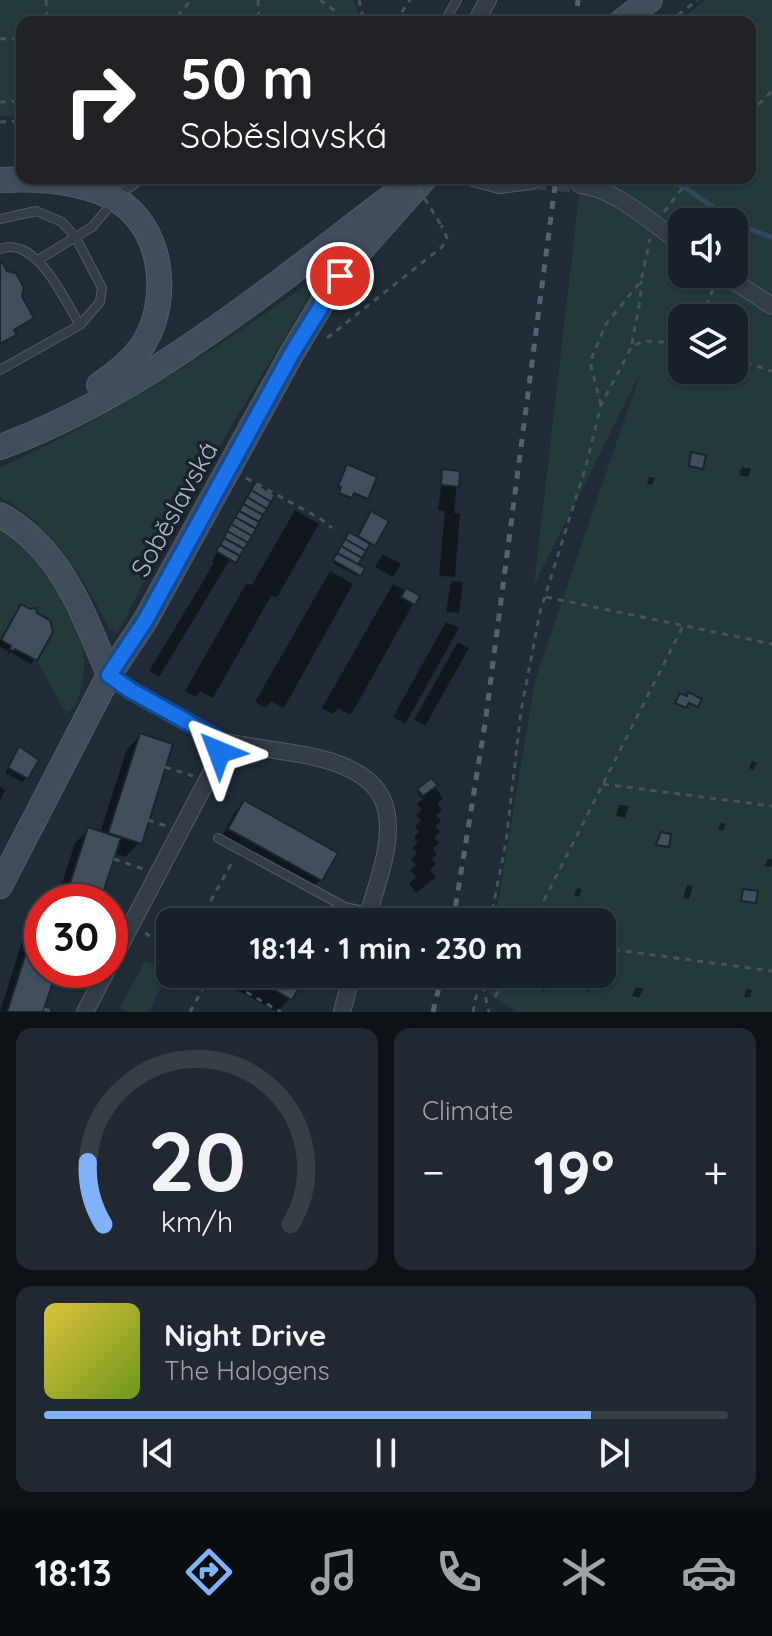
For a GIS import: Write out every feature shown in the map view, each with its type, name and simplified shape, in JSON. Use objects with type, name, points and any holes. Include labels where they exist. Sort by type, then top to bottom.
[{"type":"main road","points":[[629,16],[650,0]]},
{"type":"main road","points":[[4,445],[121,369],[151,328],[158,301],[156,258],[148,231],[138,218],[116,199],[68,184]]},
{"type":"main road","points":[[4,445],[80,412],[179,351],[406,184]]},
{"type":"main road","name":"Soběslavská","points":[[0,886],[109,675],[145,621],[329,291],[351,261],[420,184]]},
{"type":"main road","points":[[0,515],[27,533],[62,571],[109,675]]},
{"type":"main road","points":[[0,850],[13,844],[30,828]]},
{"type":"street","points":[[580,185],[605,192],[668,234]]},
{"type":"street","points":[[744,288],[772,306]]},
{"type":"street","points":[[109,675],[218,739],[333,762],[359,773],[372,784],[384,804],[388,825],[369,908]]},
{"type":"street","points":[[128,931],[215,765],[219,752],[218,739]]},
{"type":"street","points":[[85,1012],[98,988]]},
{"type":"street","points":[[342,1012],[348,988]]},
{"type":"lane","points":[[38,260],[98,222],[116,199],[134,184]]},
{"type":"lane","points":[[0,219],[36,211],[62,222],[76,238],[102,288],[100,302],[80,325],[0,370]]},
{"type":"lane","points":[[0,249],[10,245],[20,247],[38,260],[80,325]]},
{"type":"lane","points":[[218,838],[347,908]]},
{"type":"path","points":[[178,16],[190,0]]},
{"type":"path","points":[[320,0],[342,16]]},
{"type":"path","points":[[676,16],[698,0]]},
{"type":"path","points":[[756,107],[772,91]]},
{"type":"path","points":[[326,339],[442,247],[447,238],[417,184]]},
{"type":"path","points":[[493,908],[506,842],[521,711],[540,612],[586,466],[601,405],[632,346],[643,287],[645,254],[655,225],[686,184]]},
{"type":"path","points":[[601,405],[590,362],[606,324],[641,281]]},
{"type":"path","points":[[632,346],[644,341],[668,342]]},
{"type":"path","points":[[748,363],[772,371]]},
{"type":"path","points":[[246,478],[332,528]]},
{"type":"path","points":[[546,597],[772,644]]},
{"type":"path","points":[[540,908],[683,626]]},
{"type":"path","points":[[165,767],[197,777]]},
{"type":"path","points":[[603,784],[772,806]]},
{"type":"path","points":[[148,820],[169,827]]},
{"type":"path","points":[[207,908],[240,849]]},
{"type":"path","points":[[114,859],[146,870]]},
{"type":"path","points":[[131,925],[156,940]]},
{"type":"path","points":[[616,950],[772,971]]},
{"type":"path","points":[[190,1012],[205,988]]},
{"type":"path","points":[[238,988],[281,1012]]},
{"type":"path","points":[[473,1012],[477,988]]},
{"type":"path","points":[[483,988],[489,1012]]},
{"type":"path","points":[[495,997],[500,988]]},
{"type":"path","points":[[44,1009],[54,1012]]},
{"type":"green space","points":[[0,0],[353,0],[359,14],[16,16],[16,115],[0,116]]},
{"type":"green space","points":[[706,0],[772,0],[772,1012],[517,1012],[490,994],[490,988],[616,988],[616,908],[497,908],[535,680],[641,371],[534,585],[580,184],[756,184],[756,16],[685,16]]},
{"type":"green space","points":[[322,274],[191,495],[119,631],[115,633],[51,537],[36,522],[0,497],[0,468],[125,403],[244,328]]},
{"type":"green space","points":[[0,525],[32,550],[53,573],[76,619],[83,647],[84,675],[76,702],[66,713],[37,661],[53,633],[50,620],[21,604],[0,640]]},
{"type":"green space","points":[[145,961],[156,967],[156,988],[161,988],[148,1012],[128,1012],[120,1008]]},
{"type":"building","points":[[2,262],[7,271],[16,273],[24,288],[22,296],[34,318],[14,330],[17,335],[0,344],[0,264]]},
{"type":"building","points":[[691,452],[706,455],[703,469],[689,466]]},
{"type":"building","points":[[347,464],[377,477],[368,499],[354,493],[352,498],[339,493],[341,487],[338,486]]},
{"type":"building","points":[[442,469],[460,471],[459,487],[441,485]]},
{"type":"building","points":[[255,483],[275,495],[271,502],[251,490]]},
{"type":"building","points":[[251,490],[271,502],[267,509],[247,497]]},
{"type":"building","points":[[247,497],[267,509],[263,515],[243,504]]},
{"type":"building","points":[[243,504],[263,515],[259,522],[239,511]]},
{"type":"building","points":[[239,511],[259,522],[256,529],[235,517]]},
{"type":"building","points":[[371,511],[389,521],[375,546],[358,536]]},
{"type":"building","points":[[235,517],[256,529],[252,536],[231,524]]},
{"type":"building","points":[[231,524],[252,536],[248,543],[227,531]]},
{"type":"building","points":[[227,531],[248,543],[244,549],[224,538]]},
{"type":"building","points":[[349,532],[370,544],[366,551],[345,539]]},
{"type":"building","points":[[224,538],[244,549],[240,556],[220,545]]},
{"type":"building","points":[[345,539],[366,551],[362,558],[341,546]]},
{"type":"building","points":[[220,545],[240,556],[236,563],[216,551]]},
{"type":"building","points":[[341,546],[362,558],[358,565],[337,553]]},
{"type":"building","points":[[337,553],[365,568],[361,576],[333,560]]},
{"type":"building","points":[[406,588],[420,596],[415,605],[401,597]]},
{"type":"building","points":[[21,604],[30,609],[36,608],[37,613],[50,620],[53,632],[37,661],[9,649],[11,646],[1,640]]},
{"type":"building","points":[[688,692],[702,699],[698,707],[689,703],[686,708],[675,703],[680,693],[687,696]]},
{"type":"building","points":[[140,733],[173,744],[142,844],[108,833]]},
{"type":"building","points":[[19,746],[39,760],[28,779],[8,768]]},
{"type":"building","points":[[431,778],[438,785],[423,796],[417,789]]},
{"type":"building","points":[[244,800],[338,853],[322,881],[228,829]]},
{"type":"building","points":[[88,827],[121,838],[106,884],[70,884]]},
{"type":"building","points":[[661,832],[671,834],[669,847],[656,845]]},
{"type":"building","points":[[743,889],[758,891],[756,903],[741,901]]},
{"type":"building","points":[[24,959],[24,988],[51,988],[43,1012],[7,1012]]},
{"type":"building","points":[[271,988],[298,988],[292,1000]]},
{"type":"waterway","points":[[676,184],[714,208]]},
{"type":"waterway","points":[[748,228],[772,238]]},
{"type":"tunnel","points":[[568,184],[580,185]]},
{"type":"railway","points":[[577,16],[578,0]]},
{"type":"railway","points":[[455,908],[485,724],[555,184]]},
{"type":"railway","points":[[433,1012],[439,988]]},
{"type":"route","points":[[219,752],[218,739],[109,675],[145,621],[292,353],[340,276]]}]
